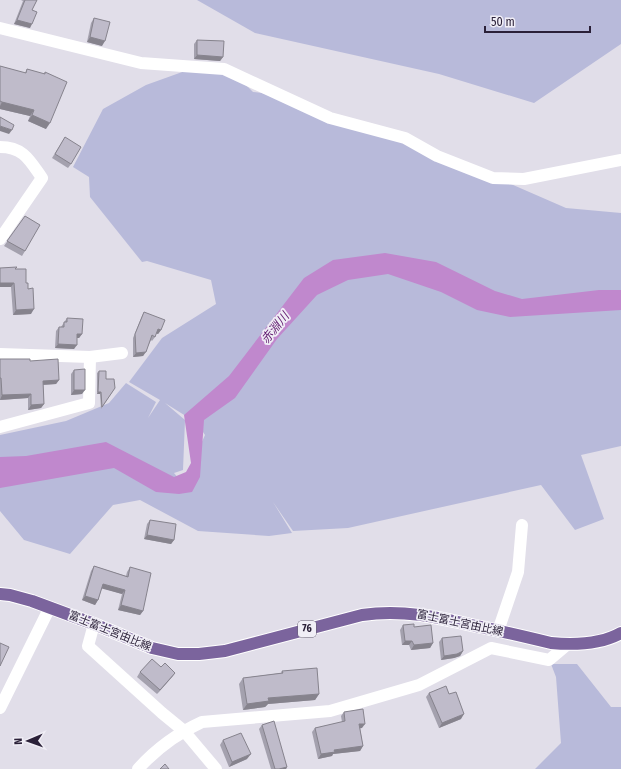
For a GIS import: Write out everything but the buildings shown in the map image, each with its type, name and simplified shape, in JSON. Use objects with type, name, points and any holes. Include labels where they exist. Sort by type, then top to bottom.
[{"type":"main road","name":"富士富士宮由比線","points":[[0,594],[10,595],[50,608],[152,648],[178,654],[199,654],[225,651],[378,612],[414,613],[437,617],[551,643],[584,644],[600,641],[621,633]]},
{"type":"street","points":[[0,28],[141,63],[224,69],[330,118],[405,138],[437,156],[493,178],[524,179],[621,160]]},
{"type":"street","points":[[0,148],[12,147],[27,156],[42,178],[0,239]]},
{"type":"street","points":[[0,354],[90,356],[122,353]]},
{"type":"street","points":[[0,427],[89,403],[90,356]]},
{"type":"street","points":[[498,631],[518,572],[522,525]]},
{"type":"street","points":[[0,708],[50,608]]},
{"type":"street","points":[[94,624],[88,646],[184,731],[216,769]]},
{"type":"street","points":[[138,769],[149,756],[184,731],[202,722],[330,711],[419,685],[491,648],[549,660],[568,644]]},
{"type":"shaded area","points":[[197,0],[621,0],[621,44],[534,103],[439,74],[255,33]]},
{"type":"shaded area","points":[[185,71],[235,74],[253,92],[262,93],[405,138],[566,208],[621,213],[621,446],[581,455],[604,519],[575,530],[541,485],[348,528],[293,531],[273,502],[292,533],[269,536],[198,531],[140,500],[113,505],[70,554],[24,540],[0,511],[0,435],[66,421],[109,403],[126,383],[156,402],[148,418],[160,400],[129,382],[162,338],[216,304],[211,280],[147,261],[142,262],[90,197],[89,177],[73,167],[103,109],[146,85]],"holes":[[[165,403],[197,423],[205,435],[183,484],[174,473],[183,470],[185,420]]]},
{"type":"shaded area","points":[[551,664],[577,664],[611,707],[621,707],[621,769],[535,769],[561,743],[556,677]]},
{"type":"water","name":"赤淵川","points":[[385,253],[436,262],[495,291],[522,299],[599,290],[621,290],[621,310],[510,317],[477,310],[441,292],[388,274],[348,280],[317,295],[277,339],[235,398],[204,420],[200,477],[192,492],[179,494],[156,492],[114,468],[0,488],[0,457],[26,456],[106,442],[174,477],[186,472],[191,463],[184,415],[229,376],[304,278],[333,260]]}]
